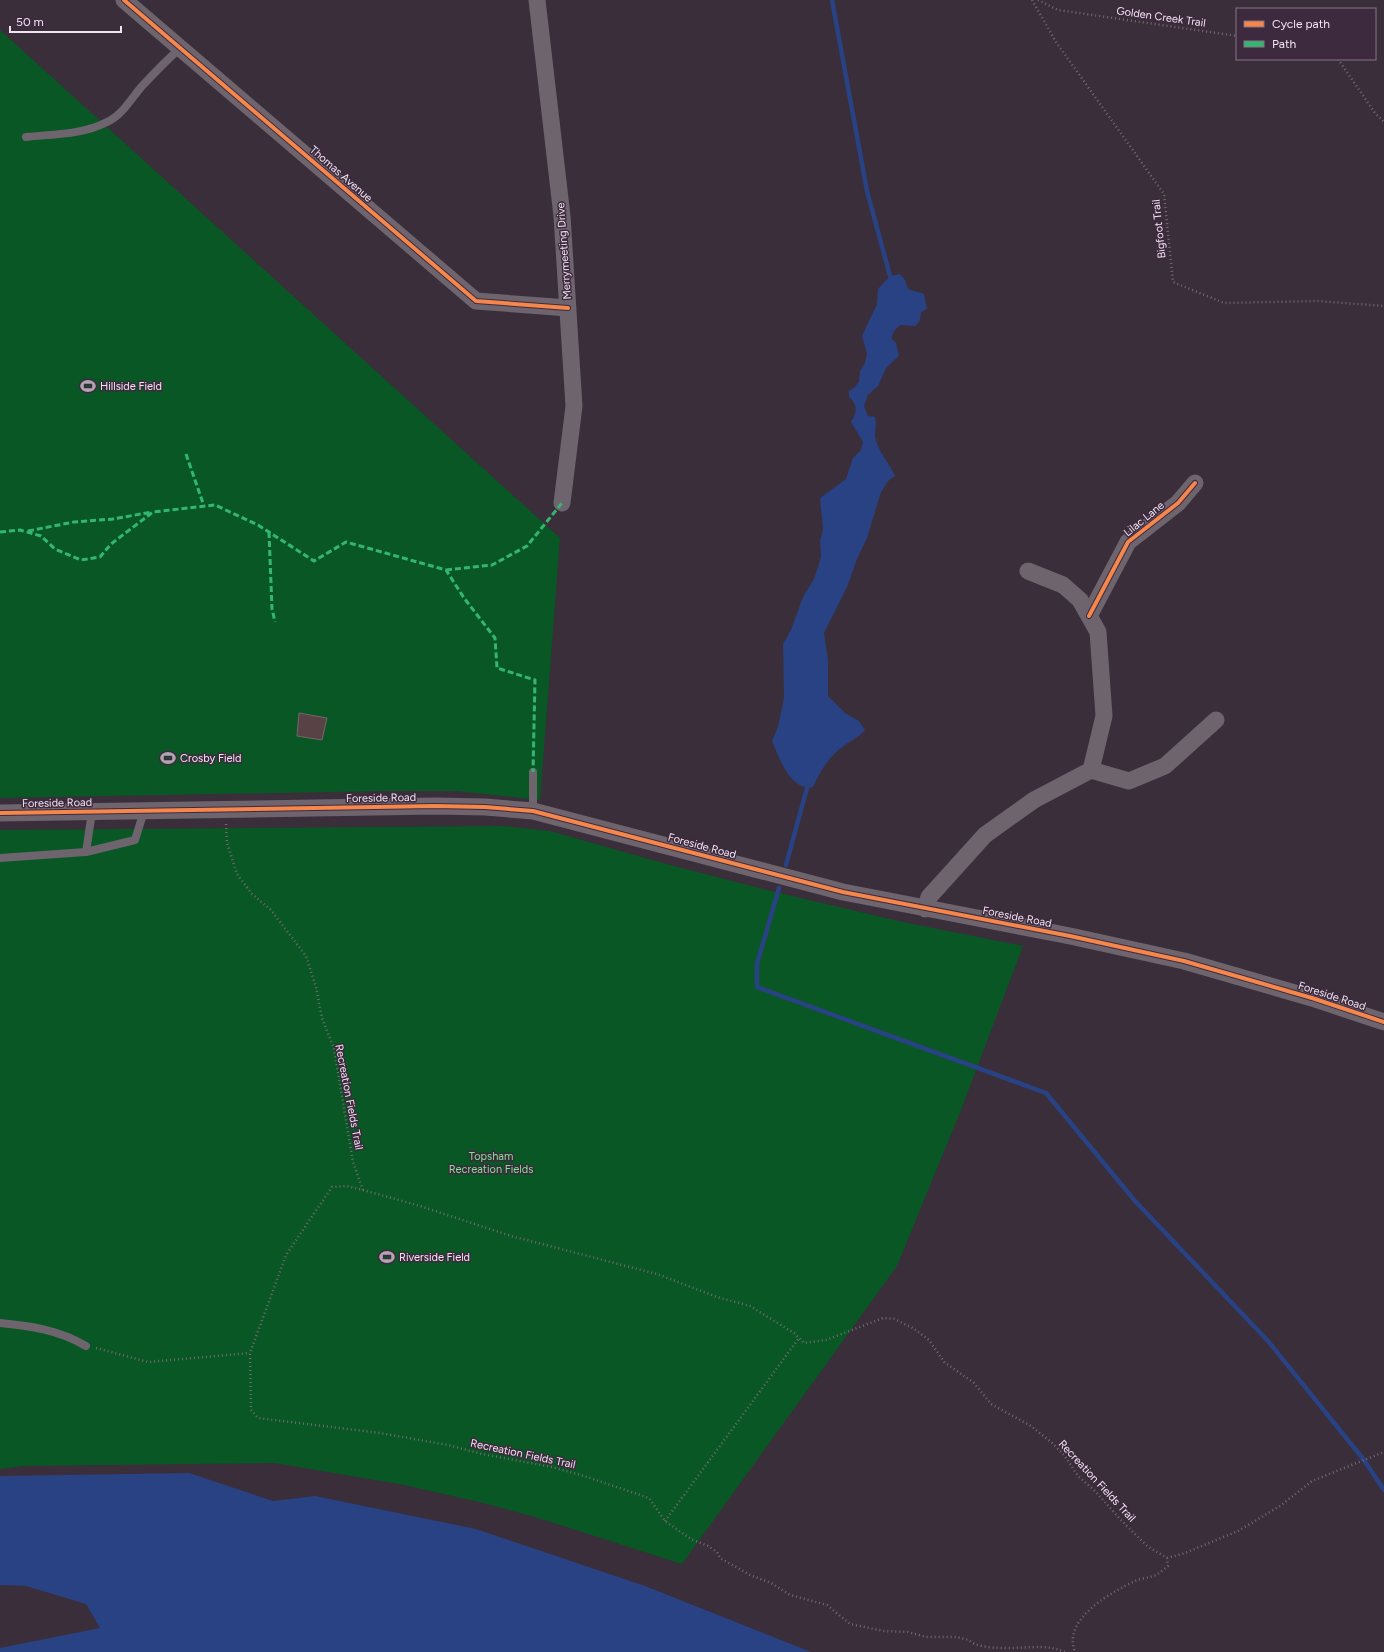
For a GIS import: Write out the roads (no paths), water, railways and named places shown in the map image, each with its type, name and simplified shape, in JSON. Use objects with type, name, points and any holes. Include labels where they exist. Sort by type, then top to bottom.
[{"type":"street","name":"Thomas Avenue","points":[[124,0],[476,302],[568,308]]},
{"type":"street","name":"Merrymeeting Drive","points":[[537,0],[562,216],[574,406],[562,503]]},
{"type":"street","name":"Lilac Lane","points":[[1089,616],[1128,542],[1178,503],[1195,483]]},
{"type":"street","points":[[1028,571],[1064,585],[1080,600],[1098,632],[1104,716],[1091,770]]},
{"type":"street","points":[[925,909],[929,897],[985,835],[1034,800],[1091,770],[1129,781],[1165,766],[1216,720]]},
{"type":"street","name":"Foreside Road","points":[[0,813],[435,806],[485,807],[533,811],[836,890],[1184,961],[1312,998],[1384,1022]]},
{"type":"lane","points":[[26,137],[66,134],[87,130],[108,122],[125,107],[142,86],[180,48]]},
{"type":"lane","points":[[533,772],[533,811]]},
{"type":"lane","points":[[0,858],[86,852],[135,840],[144,811]]},
{"type":"lane","points":[[86,852],[92,812]]},
{"type":"lane","points":[[0,1323],[40,1328],[71,1337],[86,1346]]},
{"type":"water","points":[[900,274],[905,280],[908,289],[924,294],[927,309],[921,312],[920,320],[916,326],[900,325],[894,331],[891,338],[896,343],[899,356],[886,368],[878,386],[868,395],[864,406],[868,416],[875,417],[876,441],[895,476],[888,481],[881,492],[867,538],[857,559],[847,587],[824,633],[828,660],[828,696],[845,713],[859,721],[865,730],[858,737],[839,749],[822,769],[813,787],[805,787],[798,784],[786,772],[772,741],[778,727],[784,698],[783,644],[791,630],[803,597],[814,579],[821,557],[820,541],[823,529],[820,498],[846,479],[853,458],[861,450],[863,442],[851,422],[856,409],[854,403],[849,397],[849,391],[855,387],[859,381],[860,371],[865,363],[867,354],[862,336],[877,304],[878,289],[890,276]]},
{"type":"water","points":[[189,1473],[273,1501],[315,1496],[476,1529],[645,1586],[811,1652],[0,1652],[0,1648],[100,1628],[86,1604],[26,1586],[0,1585],[0,1476]]},
{"type":"waterway","points":[[832,0],[867,191],[890,276]]},
{"type":"waterway","points":[[786,865],[807,788]]},
{"type":"waterway","points":[[779,888],[757,964],[757,987],[1046,1093],[1135,1201],[1268,1341],[1364,1460],[1384,1490]]},
{"type":"place","name":"Hillside Field","points":[[88,386]]},
{"type":"place","name":"Crosby Field","points":[[168,758]]},
{"type":"place","name":"Riverside Field","points":[[387,1257]]},
{"type":"park label","name":"Topsham Recreation Fields","points":[[491,1162]]}]
